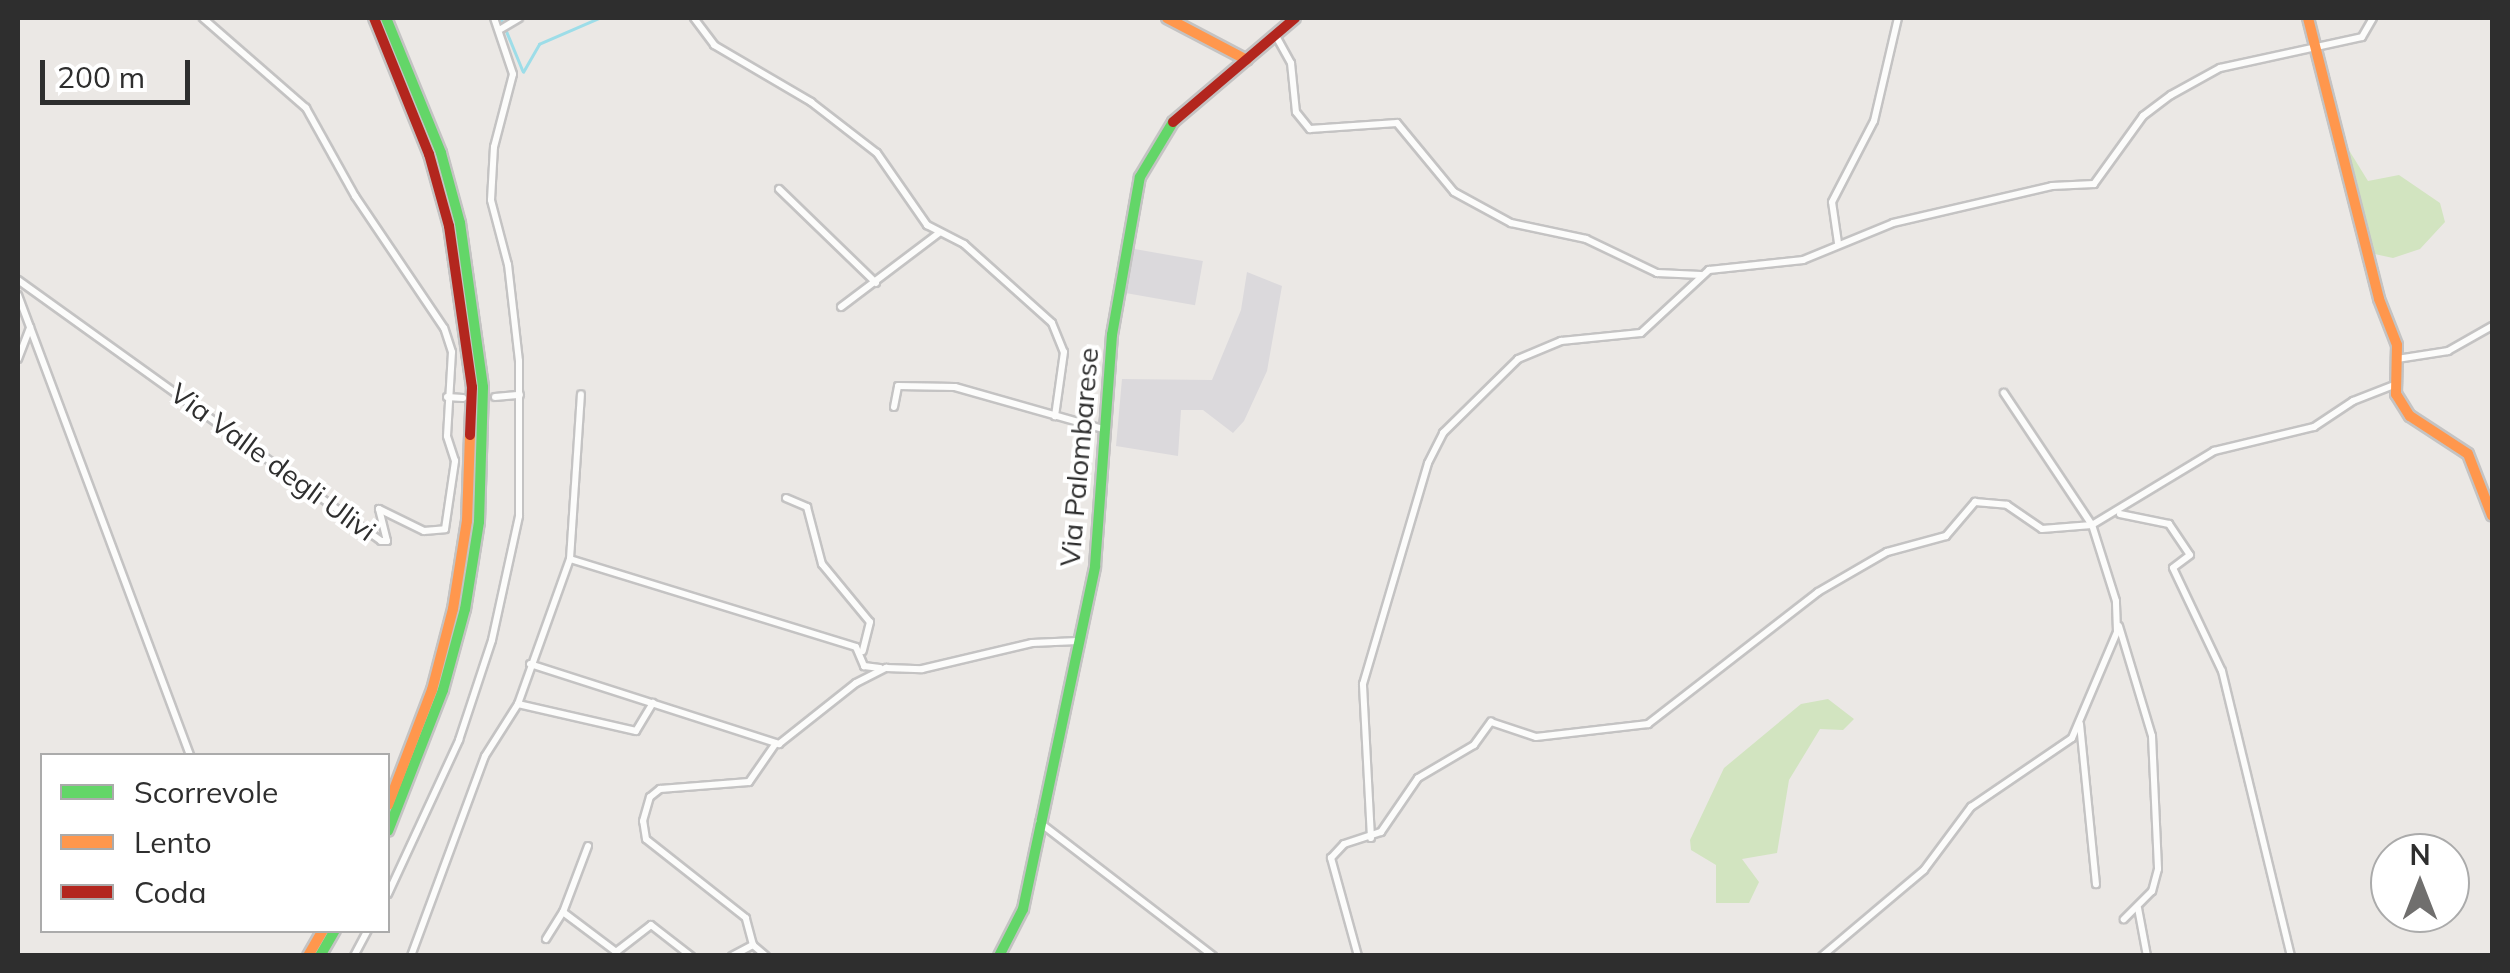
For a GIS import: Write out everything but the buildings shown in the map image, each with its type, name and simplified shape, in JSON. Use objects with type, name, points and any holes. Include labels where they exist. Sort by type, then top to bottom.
[{"type":"main road","points":[[374,18],[429,154],[449,226],[472,387],[467,522],[453,609],[432,690],[390,800]]},
{"type":"main road","points":[[386,18],[441,153],[460,223],[483,387],[478,522],[465,610],[443,690],[390,826]]},
{"type":"main road","points":[[1167,18],[1246,60]]},
{"type":"main road","name":"Via Palombarese","points":[[999,956],[1022,913],[1038,821],[1096,558],[1113,325],[1142,169],[1173,122],[1295,18]]},
{"type":"main road","points":[[2308,18],[2397,359],[2394,385],[2410,416],[2468,454],[2492,516]]},
{"type":"main road","points":[[308,956],[321,933]]},
{"type":"main road","points":[[320,956],[333,933]]},
{"type":"street","name":"Via Valle degli Ulivi","points":[[18,280],[333,512],[384,543],[379,509],[428,532],[446,526],[455,462],[446,436],[452,350],[444,328],[355,196],[312,117],[282,82],[203,18]]},
{"type":"street","points":[[390,890],[442,782],[493,637],[519,516],[520,395],[508,269],[491,203],[494,151],[513,80],[494,18]]},
{"type":"street","points":[[500,29],[520,18]]},
{"type":"street","points":[[694,18],[718,48],[811,102],[874,151],[910,206],[939,233],[966,245],[1056,328],[1064,355],[1054,416]]},
{"type":"street","points":[[1838,244],[1831,204],[1874,120],[1898,18]]},
{"type":"street","points":[[1276,36],[1290,60],[1296,112],[1307,128],[1326,132],[1397,123],[1452,191],[1515,225],[1590,240],[1658,273],[1701,275],[1803,260],[1892,223],[2052,186],[2094,184],[2143,116],[2171,94],[2220,68],[2363,36],[2373,18]]},
{"type":"street","points":[[779,189],[876,284]]},
{"type":"street","points":[[841,308],[939,233]]},
{"type":"street","points":[[1371,838],[1364,680],[1436,444],[1524,355],[1558,342],[1642,334],[1670,314],[1701,275]]},
{"type":"street","points":[[18,295],[189,753]]},
{"type":"street","points":[[18,359],[30,326]]},
{"type":"street","points":[[2397,359],[2448,351],[2492,326]]},
{"type":"street","points":[[1358,956],[1330,862],[1344,844],[1371,838],[1420,776],[1472,747],[1491,722],[1536,737],[1654,722],[1810,598],[1887,552],[1947,535],[1975,502],[2010,506],[2042,529],[2092,525],[2119,514],[2212,453],[2314,427],[2353,400],[2394,385]]},
{"type":"street","points":[[894,407],[898,386],[943,386],[1107,430]]},
{"type":"street","points":[[2004,393],[2092,525],[2118,625],[2141,686],[2154,752],[2157,876],[2139,906],[2124,919]]},
{"type":"street","points":[[411,956],[485,756],[518,704],[570,559],[581,394]]},
{"type":"street","points":[[494,397],[520,395]]},
{"type":"street","points":[[448,397],[463,398]]},
{"type":"street","points":[[786,498],[807,507],[822,564],[870,622],[863,650],[864,666],[920,670],[1032,644],[1078,641]]},
{"type":"street","points":[[2119,514],[2169,524],[2190,555],[2173,568],[2222,671],[2291,956]]},
{"type":"street","points":[[570,559],[863,650]]},
{"type":"street","points":[[1822,956],[1924,870],[1972,808],[2064,744],[2080,723],[2118,625]]},
{"type":"street","points":[[530,664],[776,743]]},
{"type":"street","points":[[766,956],[753,945],[744,916],[646,839],[642,826],[656,791],[748,783],[776,743],[886,668]]},
{"type":"street","points":[[518,704],[636,731],[652,703]]},
{"type":"street","points":[[2080,723],[2096,884]]},
{"type":"street","points":[[1038,821],[1213,956]]},
{"type":"street","points":[[546,939],[563,912],[588,846]]},
{"type":"street","points":[[2139,906],[2147,956]]},
{"type":"street","points":[[563,912],[616,952],[653,926],[691,956]]},
{"type":"street","points":[[354,956],[366,933]]},
{"type":"street","points":[[732,956],[753,945]]},
{"type":"shaded area","points":[[1129,248],[1203,261],[1195,305],[1121,292]]},
{"type":"shaded area","points":[[1247,272],[1282,286],[1267,371],[1244,421],[1233,433],[1203,410],[1181,410],[1178,456],[1116,446],[1122,379],[1212,380],[1241,310]]},
{"type":"green space","points":[[2347,147],[2368,181],[2399,175],[2440,203],[2445,222],[2420,249],[2393,258],[2370,253]]},
{"type":"green space","points":[[1828,699],[1854,719],[1843,730],[1820,729],[1789,780],[1777,853],[1742,859],[1759,882],[1749,903],[1716,903],[1716,865],[1691,850],[1690,840],[1724,768],[1801,704]]},
{"type":"waterway","points":[[501,18],[523,71]]},
{"type":"waterway","points":[[523,72],[539,44],[599,18]]},
{"type":"traffic: fast","points":[[386,18],[441,153],[460,223],[483,387],[479,522],[465,609],[443,690],[390,826]]},
{"type":"traffic: fast","points":[[999,956],[1023,909],[1095,566],[1112,335],[1140,177],[1173,122]]},
{"type":"traffic: fast","points":[[320,956],[333,933]]},
{"type":"traffic: slow","points":[[1167,18],[1247,60]]},
{"type":"traffic: slow","points":[[2308,18],[2379,299],[2397,345],[2396,394],[2410,416],[2468,454],[2492,516]]},
{"type":"traffic: slow","points":[[390,800],[432,690],[453,609],[467,521],[470,435]]},
{"type":"traffic: slow","points":[[308,956],[321,933]]},
{"type":"traffic: jam","points":[[374,18],[429,154],[449,226],[472,387],[470,435]]},
{"type":"traffic: jam","points":[[1173,122],[1295,18]]}]
